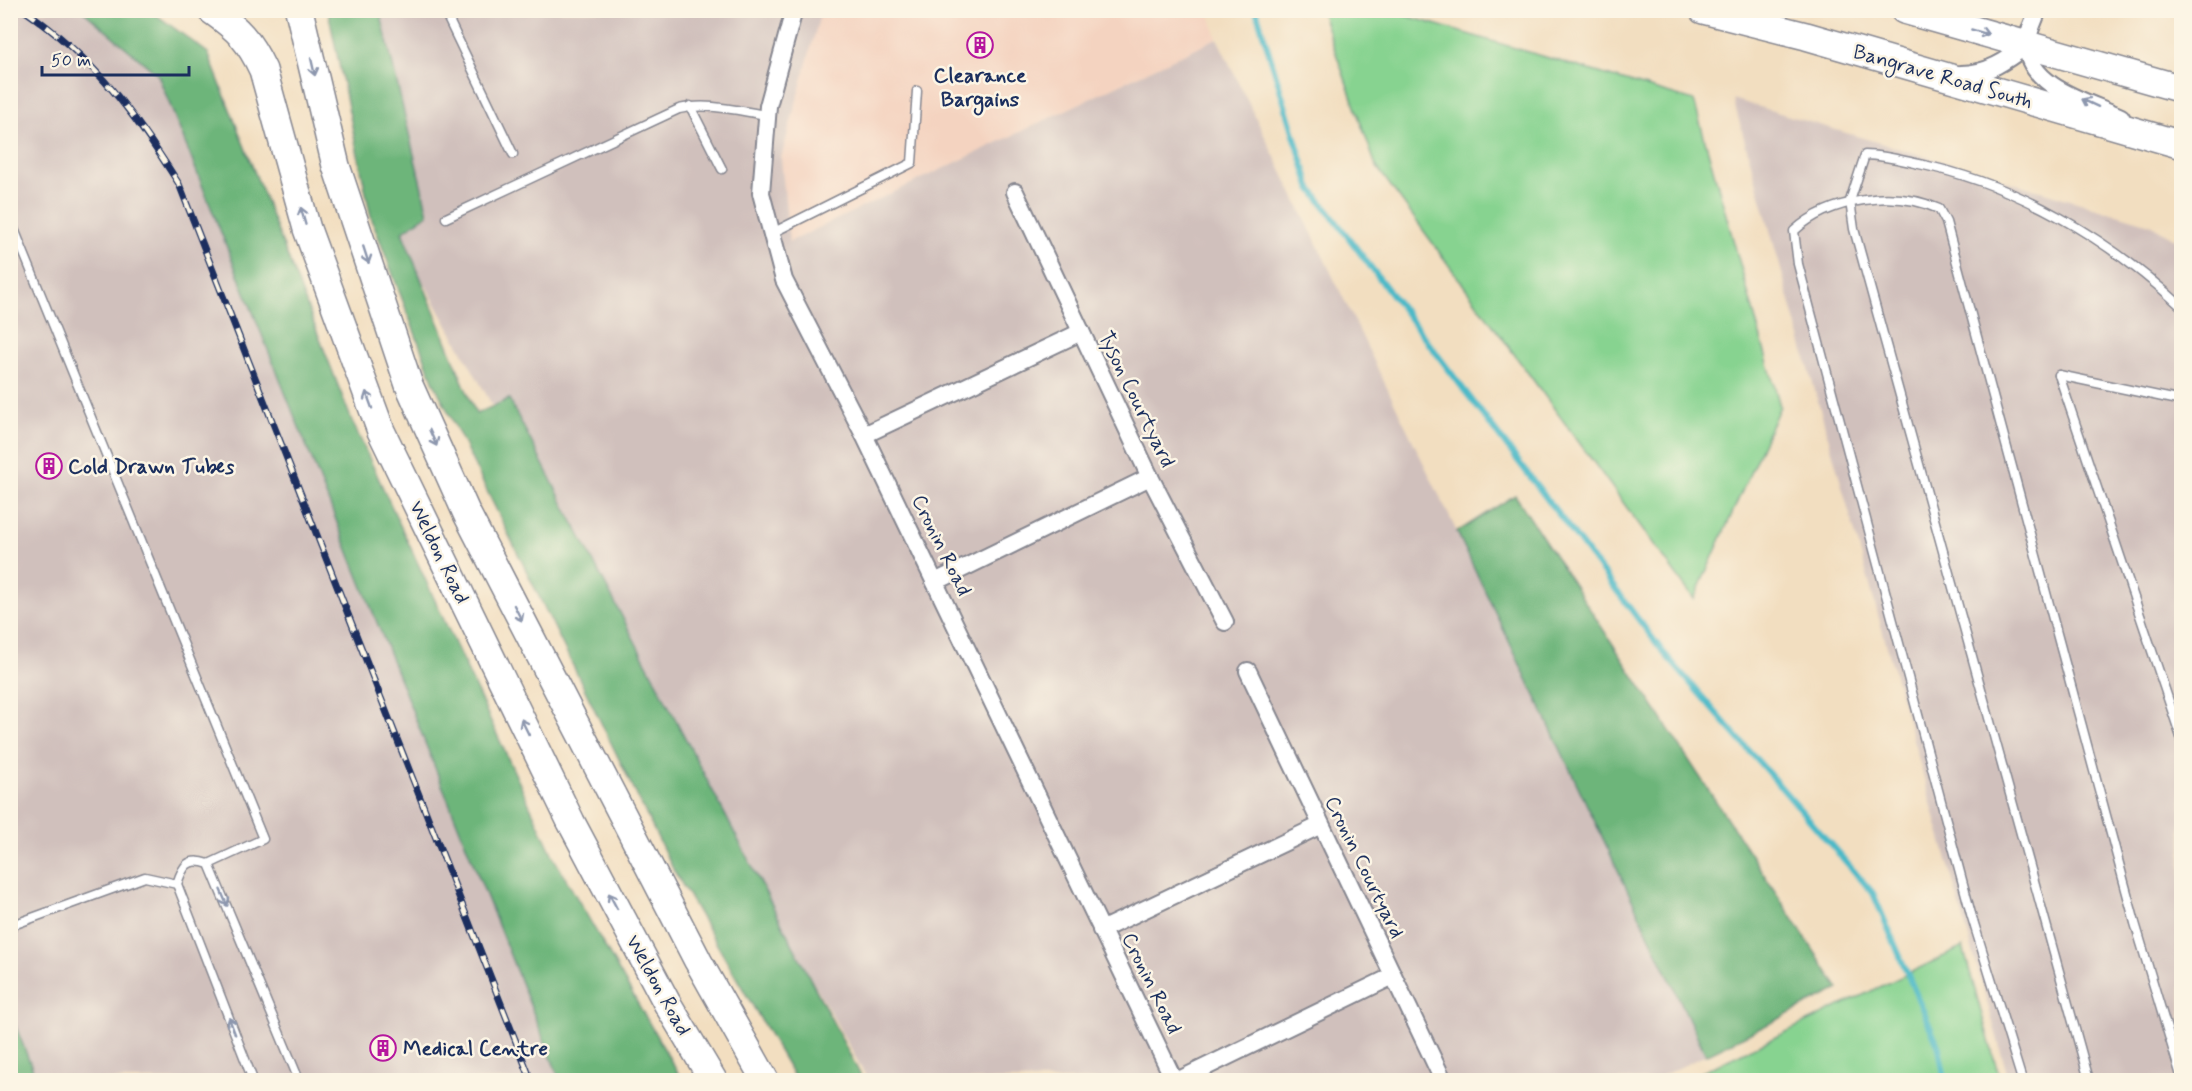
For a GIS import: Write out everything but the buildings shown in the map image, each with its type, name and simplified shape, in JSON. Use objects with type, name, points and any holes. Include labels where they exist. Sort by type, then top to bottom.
[{"type":"highway","name":"Weldon Road","points":[[211,10],[238,29],[252,46],[263,70],[307,229],[381,431],[571,822],[667,1004],[713,1080]]},
{"type":"highway","name":"Weldon Road","points":[[299,10],[336,166],[409,385],[467,514],[698,961],[759,1074]]},
{"type":"highway","name":"Bangrave Road South","points":[[1703,10],[1806,36],[2181,145]]},
{"type":"highway","points":[[1904,10],[2181,89]]},
{"type":"street","points":[[2038,10],[2027,45],[2032,68],[2054,86],[2181,145]]},
{"type":"street","name":"Cronin Road","points":[[794,13],[767,115],[761,193],[784,280],[864,435],[1174,1080]]},
{"type":"street","points":[[1939,75],[1978,74],[2004,63],[2027,45]]},
{"type":"street","name":"Tyson Courtyard","points":[[1015,192],[1150,477],[1225,622]]},
{"type":"street","points":[[864,435],[1080,332]]},
{"type":"street","points":[[935,582],[1150,477]]},
{"type":"street","name":"Cronin Courtyard","points":[[1248,671],[1319,826],[1443,1080]]},
{"type":"street","points":[[1101,930],[1319,826]]},
{"type":"street","points":[[1179,1080],[1393,976]]},
{"type":"lane","points":[[444,10],[513,154]]},
{"type":"lane","points":[[774,10],[794,13]]},
{"type":"lane","points":[[772,233],[912,163],[917,91]]},
{"type":"lane","points":[[446,218],[667,113],[690,106],[767,115]]},
{"type":"lane","points":[[690,106],[722,169]]},
{"type":"lane","points":[[2089,1080],[1854,229],[1850,201],[1865,156],[1879,155],[1954,171],[2042,207],[2147,275],[2181,307]]},
{"type":"lane","points":[[2022,1080],[1971,914],[1797,264],[1794,231],[1806,220],[1850,201],[1922,201],[1939,209],[1946,222],[2135,923],[2181,1079]]},
{"type":"lane","points":[[10,219],[263,839],[209,864],[197,860],[189,861],[182,868],[177,884],[253,1080]]},
{"type":"lane","points":[[2181,401],[2059,375],[2181,740]]},
{"type":"lane","points":[[209,864],[299,1080]]},
{"type":"lane","points":[[10,926],[145,877],[177,884]]},
{"type":"shaded area","points":[[10,11],[107,11],[183,69],[548,865],[678,1080],[11,1080]]},
{"type":"shaded area","points":[[372,11],[821,11],[781,158],[789,242],[1217,38],[1457,532],[1706,1055],[1653,1080],[868,1080],[398,236]]},
{"type":"shaded area","points":[[820,11],[1209,11],[1217,38],[789,242],[781,159]]},
{"type":"shaded area","points":[[1733,99],[2150,224],[2181,243],[2181,1080],[2009,1080]]},
{"type":"green space","points":[[83,11],[151,11],[208,53],[352,421],[555,860],[682,1080],[560,1080],[158,75]]},
{"type":"green space","points":[[328,11],[380,11],[428,214],[402,232],[476,414],[509,399],[863,1080],[796,1080],[673,869],[434,383],[371,217]]},
{"type":"green space","points":[[1321,11],[1390,11],[1694,101],[1780,406],[1694,599],[1376,166]]},
{"type":"green space","points":[[1515,495],[1839,989],[1706,1055],[1457,532]]},
{"type":"green space","points":[[1963,947],[2000,1080],[1686,1080]]},
{"type":"green space","points":[[11,1015],[37,1080],[11,1080]]},
{"type":"waterway","points":[[1256,10],[1310,187],[1664,653],[1873,893],[1939,1048],[1945,1080]]},
{"type":"railway","points":[[24,10],[72,48],[111,89],[146,134],[179,184],[531,1080]]},
{"type":"place","name":"Clearance Bargains","points":[[980,45]]},
{"type":"place","name":"Cold Drawn Tubes","points":[[49,466]]},
{"type":"place","name":"Medical Centre","points":[[383,1048]]}]
